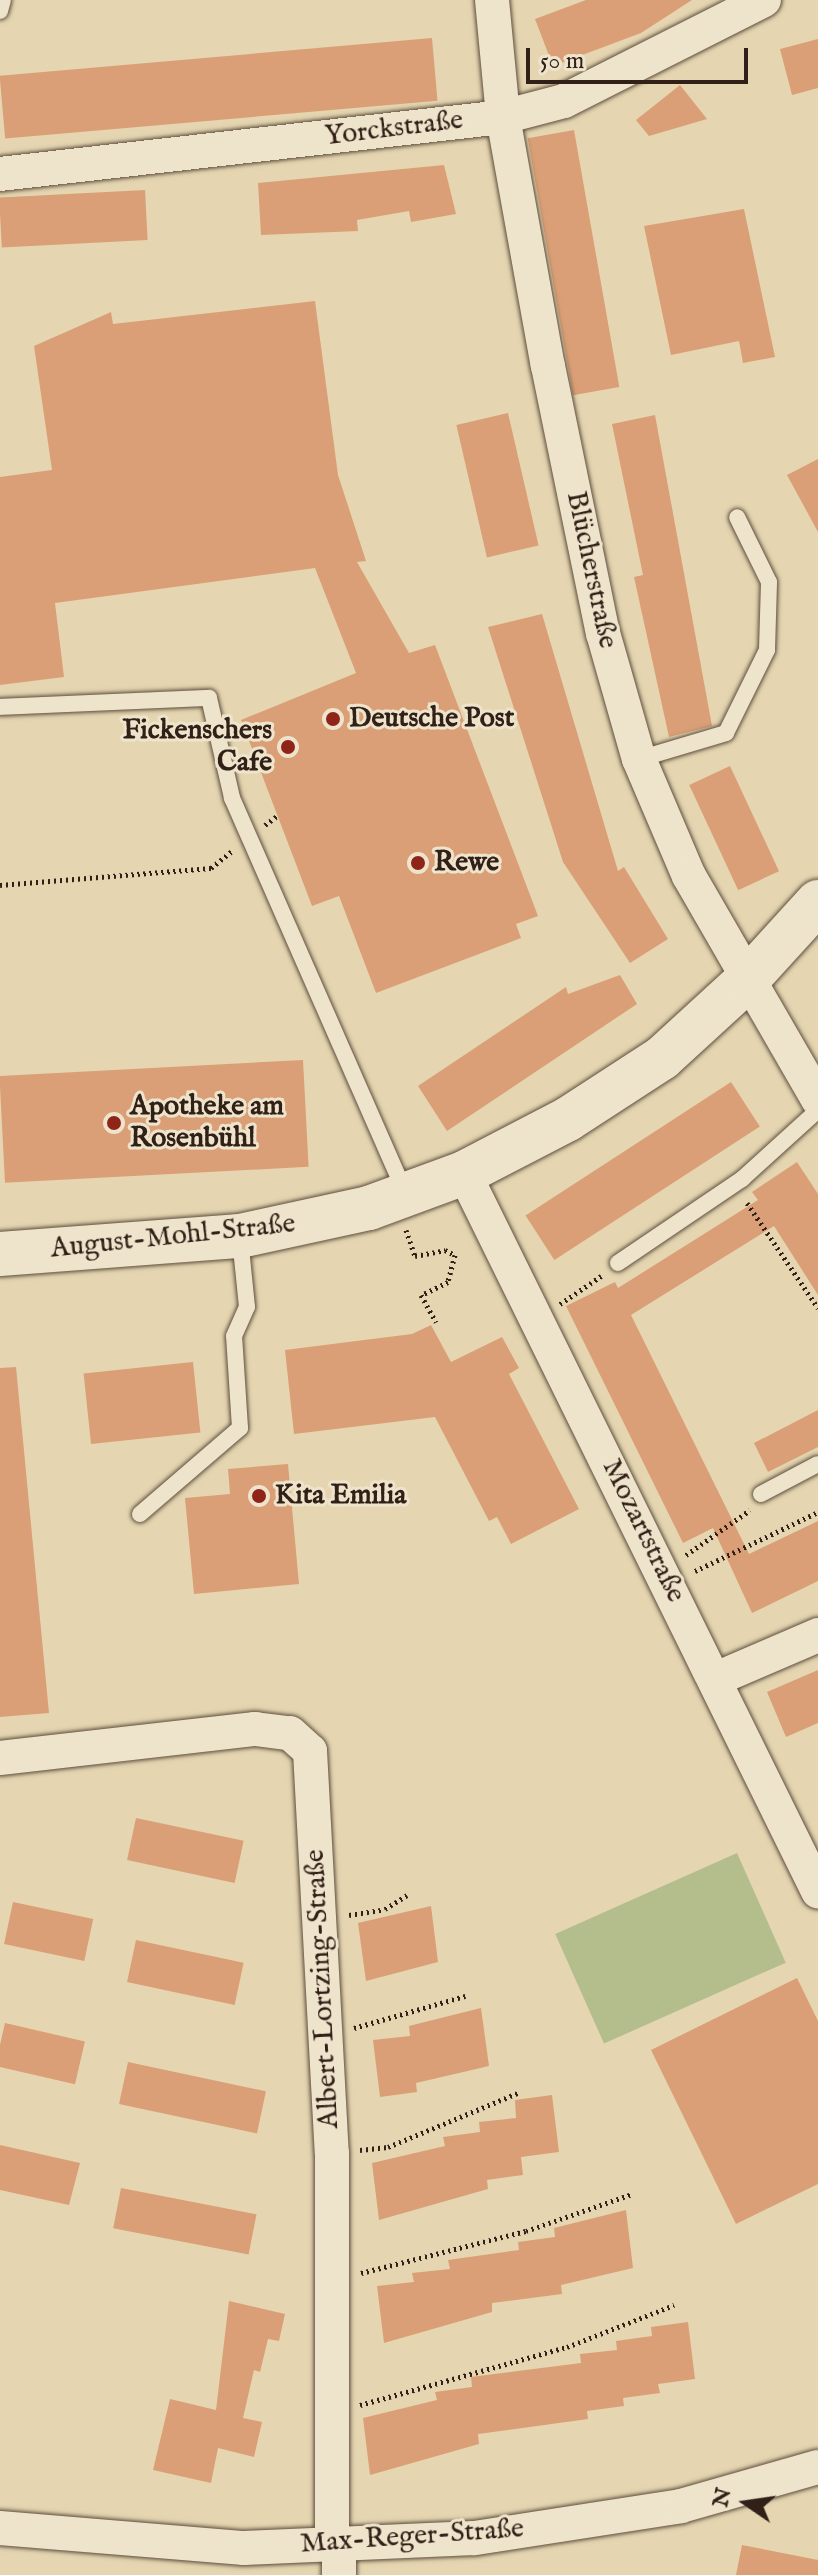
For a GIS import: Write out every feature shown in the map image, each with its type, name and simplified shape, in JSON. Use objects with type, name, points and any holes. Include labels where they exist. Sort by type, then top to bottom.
[{"type":"main road","name":"August-Mohl-Straße","points":[[0,1254],[240,1236],[400,1197],[464,1173],[616,1089],[746,981],[818,902]]},
{"type":"street","name":"Blücherstraße","points":[[492,0],[503,117],[603,633],[639,759],[666,831],[746,981],[818,1099]]},
{"type":"street","name":"Yorckstraße","points":[[0,174],[503,117],[564,101],[764,0]]},
{"type":"street","name":"Mozartstraße","points":[[464,1173],[814,1872]]},
{"type":"street","points":[[716,1679],[818,1635]]},
{"type":"street","name":"Albert-Lortzing-Straße","points":[[0,1758],[255,1729],[290,1733],[310,1751],[332,2153],[331,2407],[337,2555]]},
{"type":"street","name":"Max-Reger-Straße","points":[[0,2528],[139,2543],[337,2555],[475,2538],[681,2506],[818,2467]]},
{"type":"lane","points":[[0,11],[3,0]]},
{"type":"lane","points":[[639,759],[726,733],[767,650],[769,582],[737,517]]},
{"type":"lane","points":[[0,707],[209,698],[232,798],[400,1197]]},
{"type":"lane","points":[[618,1263],[735,1184],[818,1110]]},
{"type":"lane","points":[[140,1514],[240,1428],[234,1336],[247,1307],[240,1236]]},
{"type":"lane","points":[[761,1494],[818,1464]]},
{"type":"path","points":[[0,885],[211,868],[277,816]]},
{"type":"path","points":[[735,1184],[818,1308]]},
{"type":"path","points":[[400,1197],[415,1256],[445,1250],[455,1255],[448,1282],[421,1295],[436,1322]]},
{"type":"path","points":[[536,1317],[618,1263]]},
{"type":"path","points":[[665,1577],[749,1513],[761,1494]]},
{"type":"path","points":[[665,1577],[818,1512]]},
{"type":"path","points":[[320,1916],[385,1909],[407,1895]]},
{"type":"path","points":[[325,2028],[368,2028],[465,1996]]},
{"type":"path","points":[[332,2153],[388,2147],[520,2092]]},
{"type":"path","points":[[331,2274],[526,2231],[632,2194]]},
{"type":"path","points":[[331,2407],[375,2405],[567,2347],[674,2305]]},
{"type":"green space","points":[[737,1853],[786,1963],[604,2044],[555,1934]]},
{"type":"building","points":[[586,0],[692,0],[641,33],[553,66],[535,19]]},
{"type":"building","points":[[432,38],[437,101],[5,139],[0,76]]},
{"type":"building","points":[[818,39],[818,88],[792,95],[780,49]]},
{"type":"building","points":[[680,85],[707,119],[649,136],[636,120]]},
{"type":"building","points":[[574,130],[619,387],[573,395],[528,138]]},
{"type":"building","points":[[444,165],[456,214],[411,222],[409,211],[357,220],[358,231],[261,235],[258,183]]},
{"type":"building","points":[[145,190],[148,240],[2,248],[0,198]]},
{"type":"building","points":[[744,209],[775,357],[743,363],[739,341],[671,355],[644,226]]},
{"type":"building","points":[[315,301],[338,475],[366,561],[357,562],[409,653],[435,645],[538,916],[516,924],[521,938],[376,993],[339,896],[312,906],[241,720],[356,673],[315,568],[55,603],[64,677],[0,685],[0,477],[52,470],[34,346],[111,312],[113,324]]},
{"type":"building","points":[[508,413],[539,546],[487,557],[456,425]]},
{"type":"building","points":[[655,415],[712,726],[669,737],[634,577],[643,575],[612,424]]},
{"type":"building","points":[[818,459],[818,532],[787,475]]},
{"type":"building","points":[[542,614],[618,871],[624,867],[668,939],[630,963],[563,862],[488,627]]},
{"type":"building","points":[[730,766],[779,871],[738,890],[689,785]]},
{"type":"building","points":[[620,975],[637,1004],[447,1131],[418,1086],[566,987],[568,994]]},
{"type":"building","points":[[303,1060],[309,1167],[5,1183],[0,1076]]},
{"type":"building","points":[[731,1082],[760,1126],[554,1260],[526,1215]]},
{"type":"building","points":[[797,1162],[818,1194],[818,1295],[774,1226],[631,1315],[749,1554],[818,1521],[818,1581],[752,1613],[713,1528],[683,1543],[566,1306],[615,1282],[618,1288],[758,1200],[752,1192]]},
{"type":"building","points":[[431,1325],[451,1362],[502,1337],[519,1368],[509,1374],[579,1509],[511,1544],[497,1517],[489,1521],[435,1417],[294,1434],[285,1350],[412,1334]]},
{"type":"building","points":[[193,1362],[200,1433],[91,1444],[84,1373]]},
{"type":"building","points":[[16,1367],[49,1713],[0,1717],[0,1368]]},
{"type":"building","points":[[818,1410],[818,1447],[768,1472],[754,1443]]},
{"type":"building","points":[[288,1464],[299,1584],[194,1594],[185,1498],[230,1494],[228,1469]]},
{"type":"building","points":[[818,1670],[818,1723],[786,1737],[767,1692]]},
{"type":"building","points":[[136,1818],[244,1841],[235,1883],[127,1860]]},
{"type":"building","points":[[13,1902],[93,1919],[84,1961],[4,1944]]},
{"type":"building","points":[[431,1906],[438,1962],[366,1981],[358,1923]]},
{"type":"building","points":[[136,1940],[244,1963],[235,2005],[127,1982]]},
{"type":"building","points":[[797,1978],[818,2021],[818,2184],[736,2224],[651,2050]]},
{"type":"building","points":[[481,2008],[489,2066],[416,2083],[417,2092],[380,2097],[373,2040],[410,2036],[409,2026]]},
{"type":"building","points":[[5,2023],[85,2041],[75,2084],[0,2067],[0,2045]]},
{"type":"building","points":[[128,2062],[266,2091],[257,2133],[119,2104]]},
{"type":"building","points":[[552,2095],[559,2152],[521,2157],[523,2175],[487,2180],[488,2189],[379,2220],[372,2163],[445,2146],[443,2137],[480,2132],[479,2122],[516,2118],[515,2100]]},
{"type":"building","points":[[0,2145],[80,2163],[69,2205],[0,2190]]},
{"type":"building","points":[[121,2188],[256,2214],[249,2255],[113,2228]]},
{"type":"building","points":[[626,2210],[633,2268],[561,2285],[562,2294],[492,2303],[492,2312],[384,2343],[377,2286],[414,2282],[412,2273],[450,2269],[448,2260],[519,2250],[518,2242],[555,2237],[554,2228]]},
{"type":"building","points":[[229,2301],[285,2314],[279,2341],[268,2339],[260,2372],[254,2370],[243,2418],[262,2422],[254,2457],[218,2448],[211,2483],[153,2470],[170,2399],[216,2410]]},
{"type":"building","points":[[688,2322],[695,2379],[658,2384],[660,2393],[623,2398],[624,2406],[587,2411],[588,2419],[478,2434],[479,2444],[370,2475],[363,2418],[437,2400],[435,2392],[472,2387],[471,2377],[581,2363],[580,2354],[617,2350],[616,2341],[652,2336],[651,2327]]},
{"type":"building","points":[[742,2545],[818,2560],[818,2575],[736,2575]]},
{"type":"place","name":"Deutsche Post","points":[[333,719]]},
{"type":"place","name":"Fickenschers Cafe","points":[[288,747]]},
{"type":"place","name":"Rewe","points":[[418,863]]},
{"type":"place","name":"Apotheke am Rosenbühl","points":[[114,1123]]},
{"type":"place","name":"Kita Emilia","points":[[259,1496]]}]
